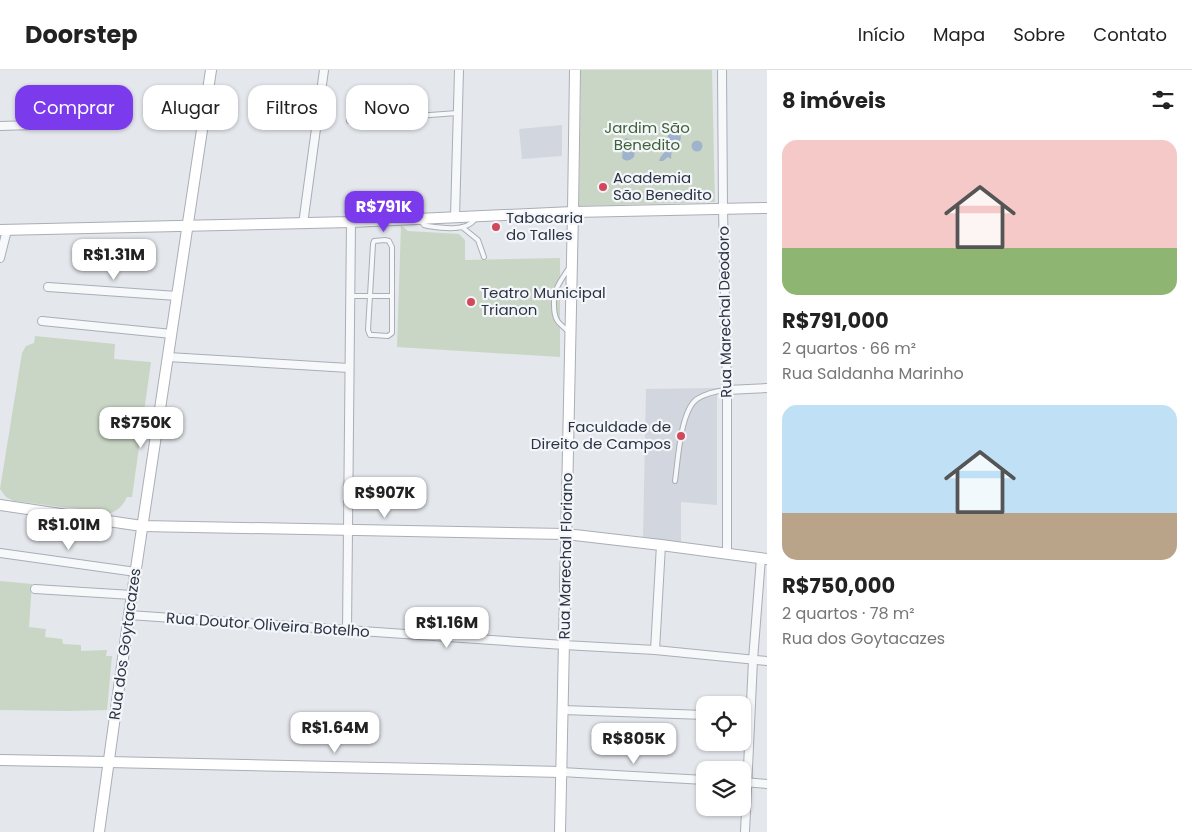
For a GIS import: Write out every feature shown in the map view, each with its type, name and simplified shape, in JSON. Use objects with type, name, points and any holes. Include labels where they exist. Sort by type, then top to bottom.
[{"type":"main road","name":"Rua dos Goytacazes","points":[[99,832],[142,526],[211,70]]},
{"type":"main road","name":"Rua Marechal Floriano","points":[[560,832],[573,212],[574,70]]},
{"type":"main road","points":[[3,230],[303,224],[573,212],[767,208]]},
{"type":"main road","points":[[0,505],[142,526],[566,534],[764,558]]},
{"type":"main road","points":[[0,760],[562,772]]},
{"type":"street","points":[[303,224],[324,70]]},
{"type":"street","points":[[455,218],[459,70]]},
{"type":"street","name":"Rua Marechal Deodoro","points":[[722,70],[727,390],[727,554]]},
{"type":"street","points":[[0,126],[15,126]]},
{"type":"street","points":[[347,631],[351,222]]},
{"type":"street","points":[[0,258],[3,230]]},
{"type":"street","points":[[48,288],[177,296]]},
{"type":"street","points":[[42,321],[172,334]]},
{"type":"street","points":[[168,357],[349,368]]},
{"type":"street","points":[[727,390],[767,388]]},
{"type":"street","points":[[655,650],[661,545]]},
{"type":"street","points":[[0,553],[136,572]]},
{"type":"street","points":[[750,696],[764,558]]},
{"type":"street","points":[[35,589],[132,595]]},
{"type":"street","name":"Rua Doutor Oliveira Botelho","points":[[129,615],[655,650],[767,661]]},
{"type":"street","points":[[563,710],[696,714]]},
{"type":"street","points":[[562,772],[696,779]]},
{"type":"street","points":[[751,783],[767,784]]},
{"type":"street","points":[[745,816],[745,832]]},
{"type":"lane","points":[[428,115],[457,113]]},
{"type":"lane","points":[[420,219],[424,225],[455,228],[472,223],[476,216]]},
{"type":"lane","points":[[462,227],[478,240],[484,256]]},
{"type":"lane","points":[[376,240],[389,241],[392,246],[392,296],[392,333],[388,336],[372,335],[369,333],[373,242],[376,240]]},
{"type":"lane","points":[[570,334],[556,318],[554,313],[554,297],[555,290],[572,264]]},
{"type":"lane","points":[[350,296],[392,296]]},
{"type":"lane","points":[[675,481],[682,428],[691,405],[697,399],[718,391],[727,390]]},
{"type":"shaded area","points":[[562,125],[562,156],[522,159],[519,129]]},
{"type":"shaded area","name":"Faculdade de Direito de Campos","points":[[717,388],[717,505],[681,502],[681,543],[643,539],[646,389]]},
{"type":"green space","name":"Jardim São Benedito","points":[[581,70],[712,70],[715,202],[579,206]]},
{"type":"green space","points":[[401,225],[408,231],[459,234],[465,240],[465,260],[560,258],[560,357],[397,347]]},
{"type":"green space","points":[[35,336],[115,344],[114,359],[151,362],[132,497],[127,497],[117,510],[111,513],[14,501],[6,497],[0,489],[22,353],[26,346],[34,343]]},
{"type":"green space","points":[[0,581],[32,584],[29,627],[46,629],[45,637],[62,639],[63,644],[81,645],[81,651],[107,650],[106,656],[112,656],[107,710],[0,710]]},
{"type":"water","points":[[676,129],[680,131],[681,138],[680,141],[672,145],[671,159],[668,157],[663,161],[659,161],[666,150],[668,134]]},
{"type":"water","points":[[626,138],[631,140],[635,151],[634,157],[628,160],[622,158]]},
{"type":"water","points":[[695,141],[699,141],[702,146],[701,150],[695,151],[692,148],[692,144]]},
{"type":"place","name":"Academia São Benedito","points":[[603,187]]},
{"type":"place","name":"Tabacaria do Talles","points":[[496,227]]},
{"type":"place","name":"Teatro Municipal Trianon","points":[[471,302]]},
{"type":"place","name":"Faculdade de Direito de Campos","points":[[681,436]]}]
